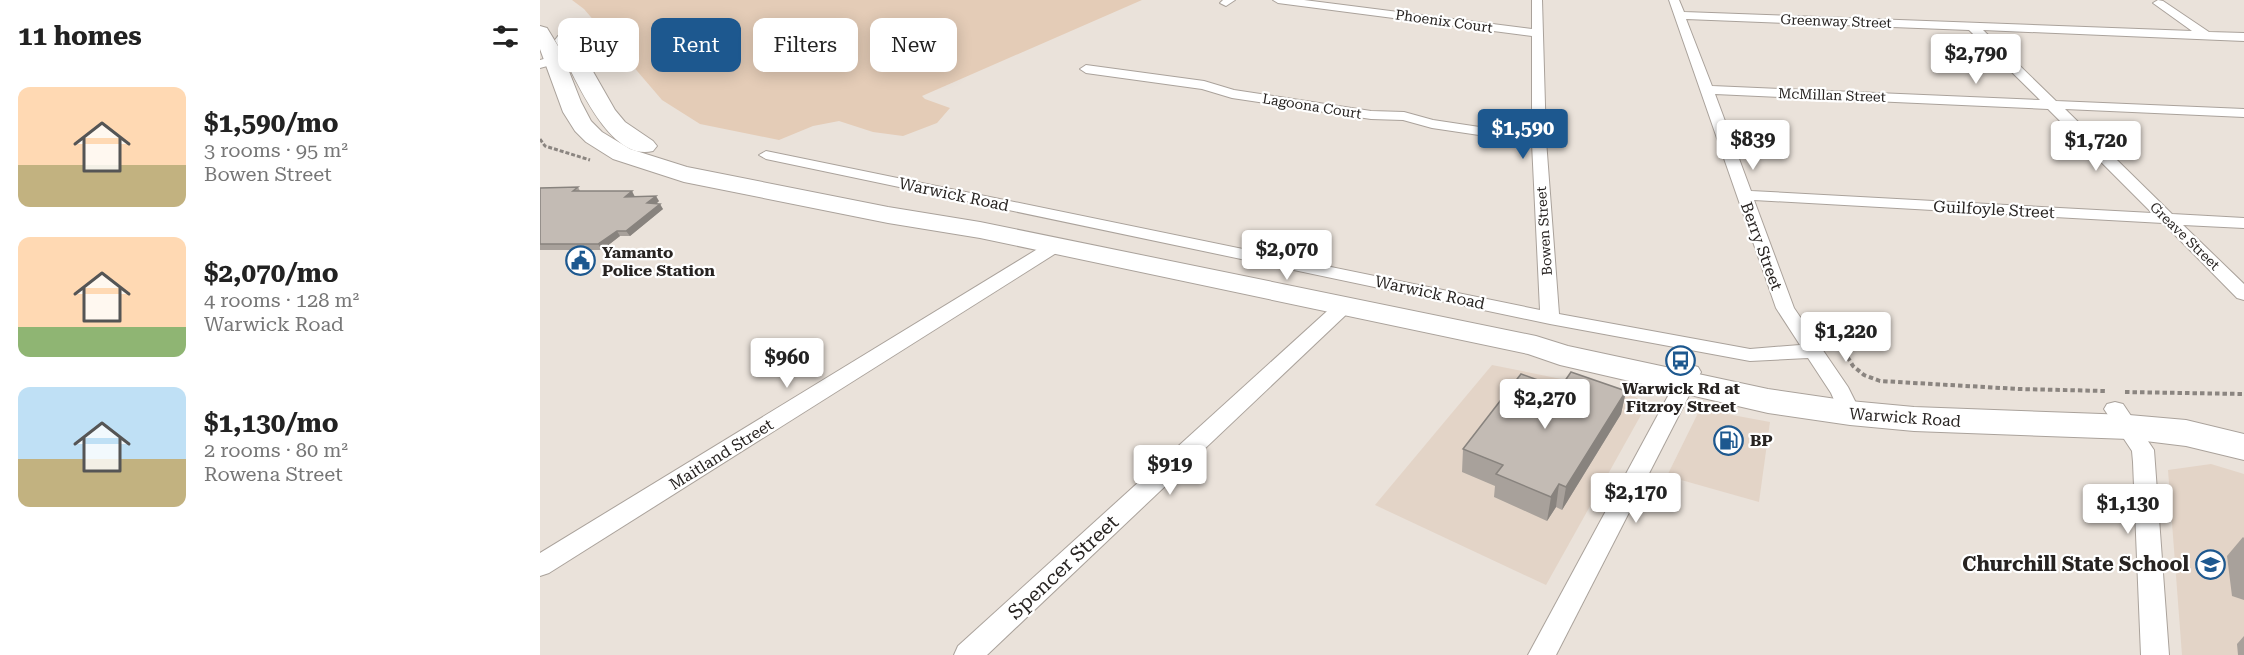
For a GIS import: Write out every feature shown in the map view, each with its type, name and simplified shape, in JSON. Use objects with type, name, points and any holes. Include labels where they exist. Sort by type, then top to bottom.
[{"type":"main road","name":"Warwick Road","points":[[540,13],[561,33],[557,60]]},
{"type":"main road","name":"Warwick Road","points":[[540,32],[557,60],[614,125],[642,144],[702,164],[892,207],[980,230],[1343,307],[1543,332],[1558,347],[1768,400],[2026,415],[2118,405],[2201,417],[2244,426]]},
{"type":"main road","name":"Warwick Road","points":[[2118,405],[2186,433],[2244,447]]},
{"type":"street","name":"Phoenix Court","points":[[1278,0],[1325,3],[1440,22],[1538,33]]},
{"type":"street","name":"Bowen Street","points":[[1537,0],[1543,332]]},
{"type":"street","name":"Berry Street","points":[[1674,0],[1785,308],[1815,345],[1847,405]]},
{"type":"street","points":[[2159,3],[2205,35]]},
{"type":"street","name":"Greenway Street","points":[[1680,15],[2244,36]]},
{"type":"street","name":"Greave Street","points":[[1972,26],[2244,294]]},
{"type":"street","name":"Lagoona Court","points":[[1086,69],[1168,82],[1204,85],[1232,94],[1359,113],[1404,116],[1432,124],[1539,140]]},
{"type":"street","name":"McMillan Street","points":[[1707,90],[2244,113]]},
{"type":"street","name":"Warwick Road","points":[[766,156],[1543,332],[1750,355],[1815,345]]},
{"type":"street","name":"Guilfoyle Street","points":[[1743,195],[2244,223]]},
{"type":"street","name":"Maitland Street","points":[[540,566],[1055,246]]},
{"type":"street","name":"Spencer Street","points":[[968,655],[1343,307]]},
{"type":"street","points":[[1542,655],[1688,378]]},
{"type":"street","points":[[2118,405],[2143,450],[2145,462],[2155,655]]},
{"type":"path","points":[[1810,312],[1829,326],[1849,364],[1867,378],[1880,381],[2019,389],[2118,405],[2244,394]]},
{"type":"path","points":[[1815,345],[1836,340]]},
{"type":"shaded area","points":[[572,0],[1142,0],[922,96],[950,108],[937,123],[903,136],[873,132],[839,121],[813,126],[779,140],[700,124],[662,100],[638,72],[639,18],[592,18]]},
{"type":"shaded area","points":[[1492,365],[1631,393],[1646,406],[1546,585],[1375,505]]},
{"type":"shaded area","points":[[1700,409],[1770,422],[1759,502],[1667,476]]},
{"type":"shaded area","name":"Churchill State School","points":[[2211,464],[2244,474],[2244,655],[2182,655],[2168,470]]},
{"type":"building","points":[[578,187],[573,191],[632,191],[625,197],[656,196],[647,203],[660,204],[626,231],[617,231],[598,244],[540,244],[540,188]]},
{"type":"building","points":[[1571,372],[1626,391],[1566,487],[1559,484],[1551,497],[1496,474],[1503,465],[1463,449],[1521,374],[1560,388]]},
{"type":"place","name":"Yamanto Police Station","points":[[581,261]]},
{"type":"place","name":"Warwick Rd at Fitzroy Street","points":[[1681,360]]},
{"type":"place","name":"BP","points":[[1729,440]]},
{"type":"place","name":"Churchill State School","points":[[2210,564]]}]
